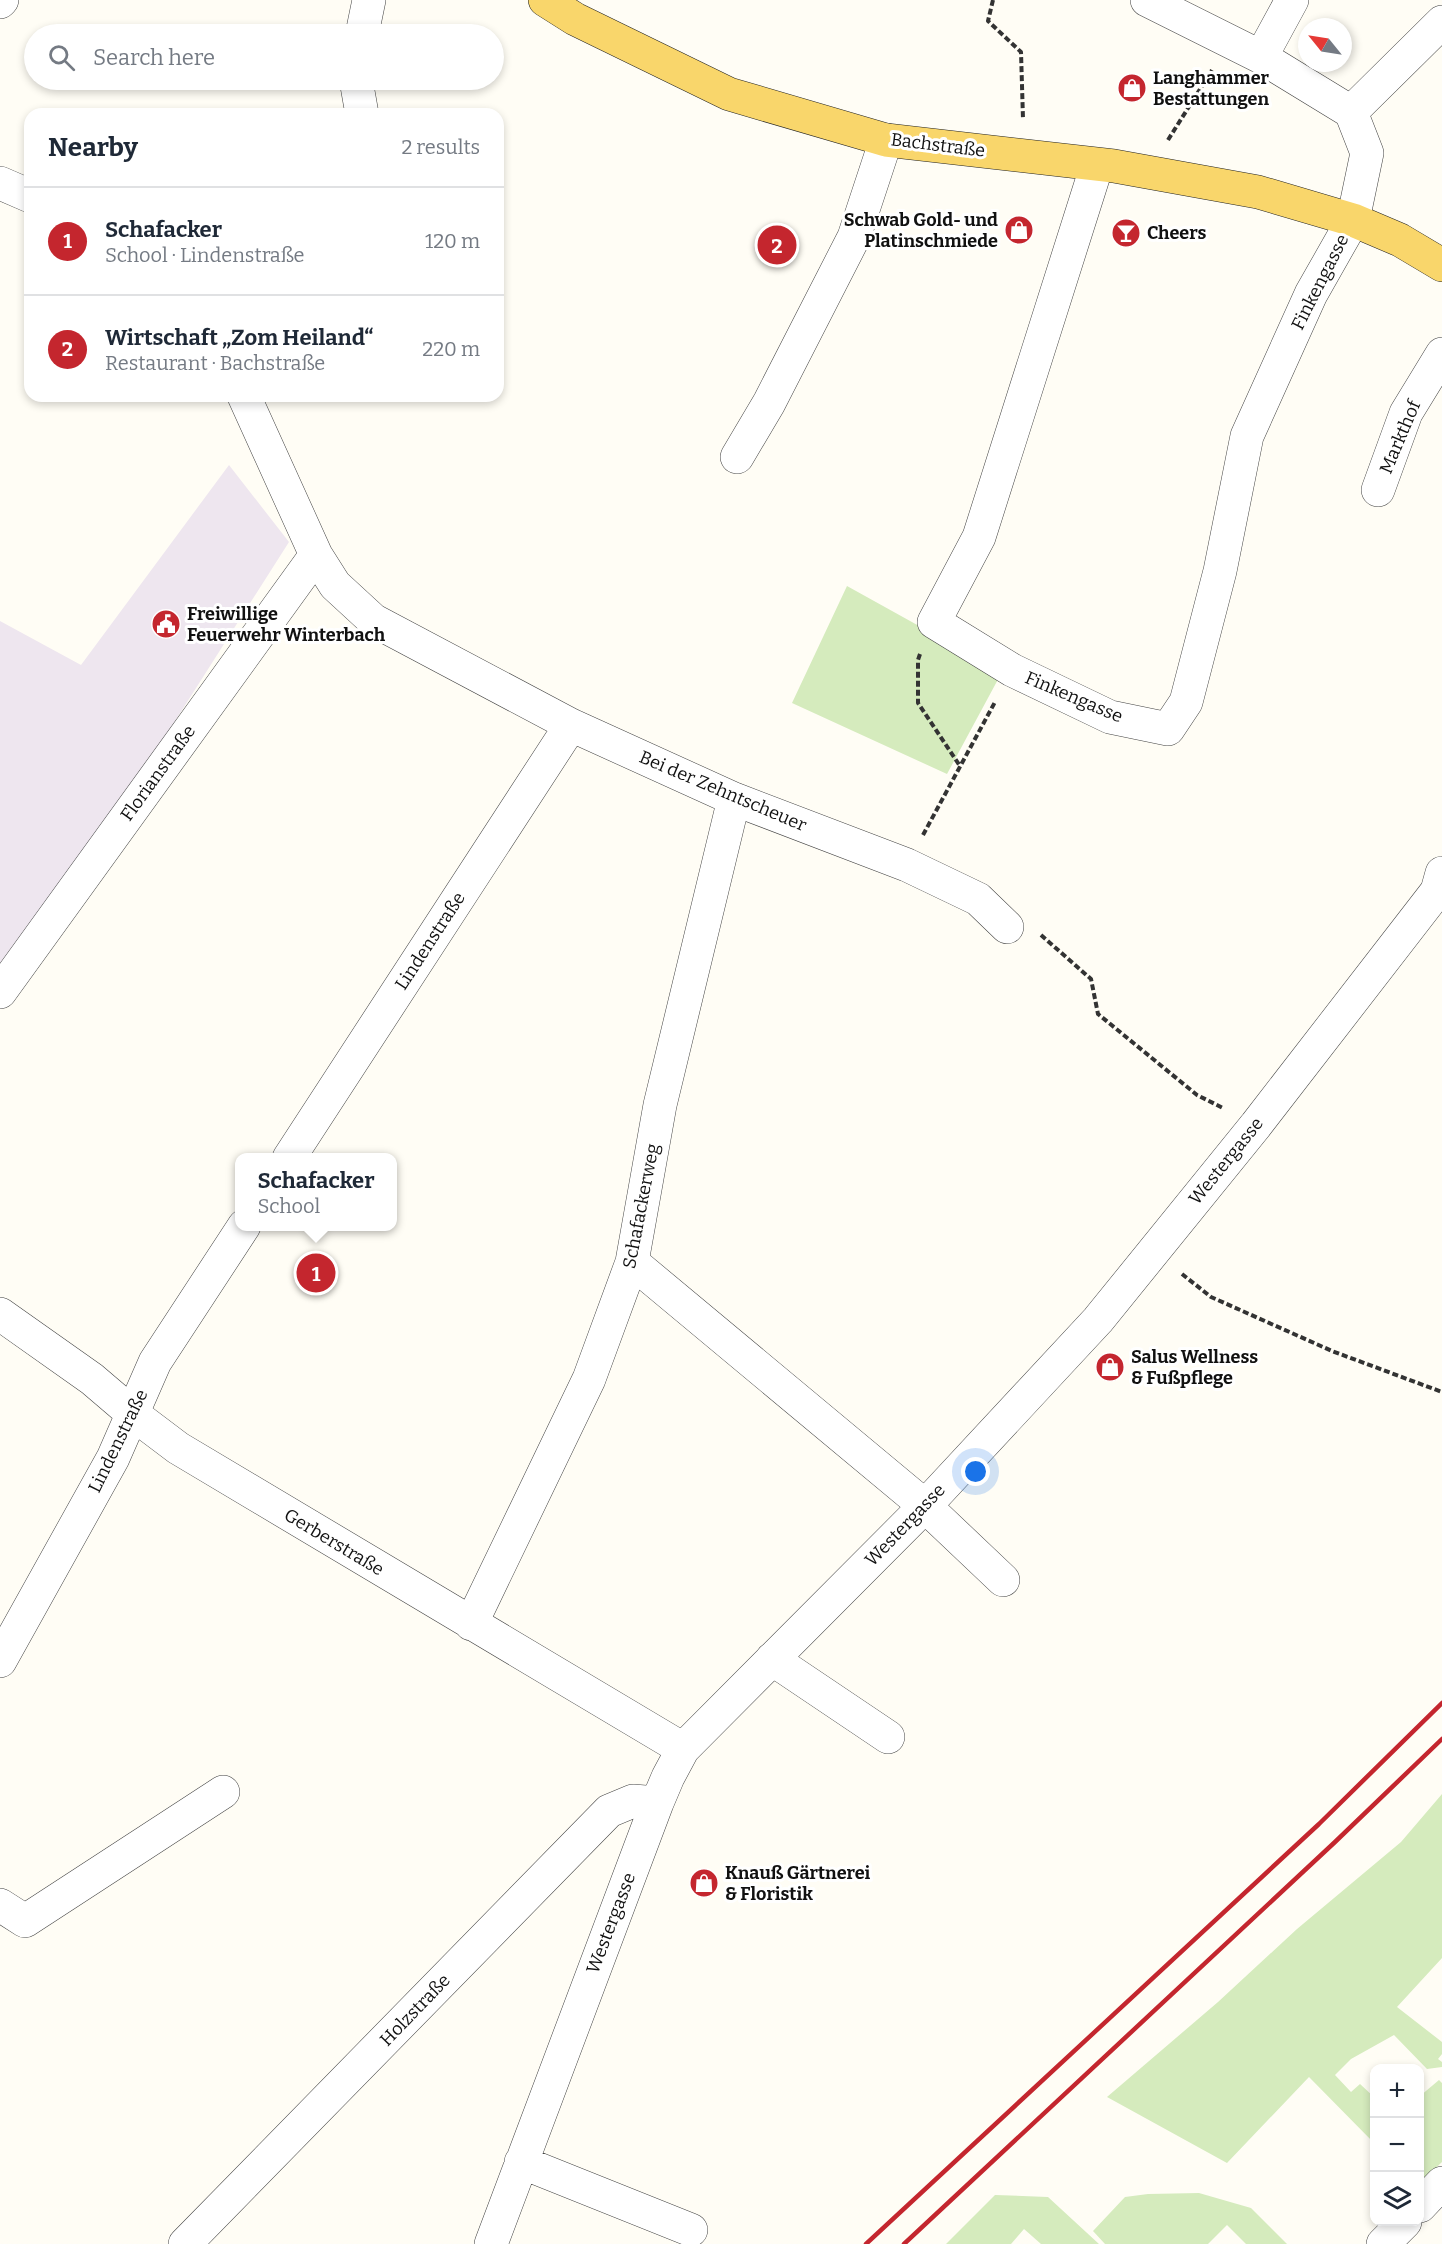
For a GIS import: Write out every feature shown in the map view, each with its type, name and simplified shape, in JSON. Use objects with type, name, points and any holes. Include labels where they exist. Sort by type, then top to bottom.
[{"type":"main road","name":"Bachstraße","points":[[544,0],[575,19],[729,94],[886,140],[1097,165],[1258,192],[1353,220],[1400,240],[1442,266]]},
{"type":"street","points":[[364,24],[369,0]]},
{"type":"street","points":[[1147,0],[1262,57],[1351,112],[1367,153],[1353,220]]},
{"type":"street","points":[[1262,57],[1292,0]]},
{"type":"street","points":[[1351,112],[1442,22]]},
{"type":"street","points":[[358,90],[361,108]]},
{"type":"street","points":[[737,457],[769,403],[854,237],[886,140]]},
{"type":"street","points":[[934,622],[979,537],[1097,165]]},
{"type":"street","points":[[0,183],[24,193]]},
{"type":"street","name":"Finkengasse","points":[[934,622],[1012,670],[1110,717],[1168,729],[1186,702],[1220,571],[1247,436],[1311,294],[1353,220]]},
{"type":"street","name":"Markthof","points":[[1378,490],[1406,413],[1442,354]]},
{"type":"street","name":"Bei der Zehntscheuer","points":[[247,402],[315,555],[335,585],[373,620],[571,725],[734,799],[907,865],[978,899],[1007,927]]},
{"type":"street","name":"Florianstraße","points":[[0,992],[315,555]]},
{"type":"street","name":"Lindenstraße","points":[[292,1153],[571,725]]},
{"type":"street","name":"Schafackerweg","points":[[471,1624],[589,1379],[632,1262],[660,1105],[734,799]]},
{"type":"street","name":"Westergasse","points":[[491,2244],[657,1803],[683,1749],[925,1506],[1098,1320],[1256,1125],[1440,886]]},
{"type":"street","name":"Lindenstraße","points":[[0,1661],[113,1458],[155,1362],[241,1231]]},
{"type":"street","points":[[632,1262],[925,1506],[1003,1580]]},
{"type":"street","name":"Gerberstraße","points":[[0,1314],[92,1379],[178,1448],[683,1749]]},
{"type":"street","points":[[772,1659],[888,1737]]},
{"type":"street","points":[[0,1905],[25,1921],[223,1792]]},
{"type":"street","name":"Holzstraße","points":[[184,2244],[609,1811],[633,1801],[657,1803]]},
{"type":"street","points":[[522,2162],[691,2230]]},
{"type":"street","points":[[1424,2201],[1442,2183]]},
{"type":"street","points":[[1383,2244],[1401,2226]]},
{"type":"path","points":[[993,0],[988,21],[1022,52],[1022,156]]},
{"type":"path","points":[[1155,174],[1160,153],[1230,41]]},
{"type":"path","points":[[934,622],[918,660],[918,703],[960,766]]},
{"type":"path","points":[[907,865],[1012,670]]},
{"type":"path","points":[[1007,927],[1031,926],[1091,979],[1098,1014],[1197,1095],[1256,1125]]},
{"type":"path","points":[[1154,1251],[1211,1297],[1332,1352],[1442,1392]]},
{"type":"shaded area","points":[[229,465],[289,542],[0,996],[0,621],[81,665]]},
{"type":"green space","points":[[847,586],[1002,672],[947,774],[792,703]]},
{"type":"green space","points":[[1442,1794],[1442,1958],[1397,2007],[1442,2042],[1442,2054],[1438,2059],[1442,2062],[1442,2067],[1427,2069],[1394,2035],[1351,2059],[1335,2075],[1351,2092],[1360,2084],[1370,2093],[1370,2139],[1309,2077],[1227,2163],[1107,2097],[1218,2002],[1297,1929],[1401,1842]]},
{"type":"green space","points":[[1439,2080],[1442,2083],[1442,2162],[1424,2179],[1424,2118],[1424,2093]]},
{"type":"green space","points":[[1199,2193],[1251,2208],[1287,2244],[1246,2244],[1227,2225],[1208,2244],[1105,2244],[1093,2231],[1125,2197]]},
{"type":"green space","points":[[995,2195],[1048,2197],[1099,2244],[1041,2244],[1024,2229],[1011,2244],[946,2244]]},
{"type":"railway","points":[[866,2244],[1319,1824],[1442,1703]]},
{"type":"railway","points":[[904,2244],[1335,1842],[1442,1739]]},
{"type":"place","name":"Langhammer Bestattungen","points":[[1132,88]]},
{"type":"place","name":"Schwab Gold- und Platinschmiede","points":[[1019,230]]},
{"type":"place","name":"Cheers","points":[[1126,233]]},
{"type":"place","name":"Wirtschaft „Zom Heiland“","points":[[777,245]]},
{"type":"place","name":"Freiwillige Feuerwehr Winterbach","points":[[166,624]]},
{"type":"place","name":"Schafacker","points":[[316,1273]]},
{"type":"place","name":"Salus Wellness & Fußpflege","points":[[1110,1367]]},
{"type":"place","name":"Knauß Gärtnerei & Floristik","points":[[704,1883]]}]
